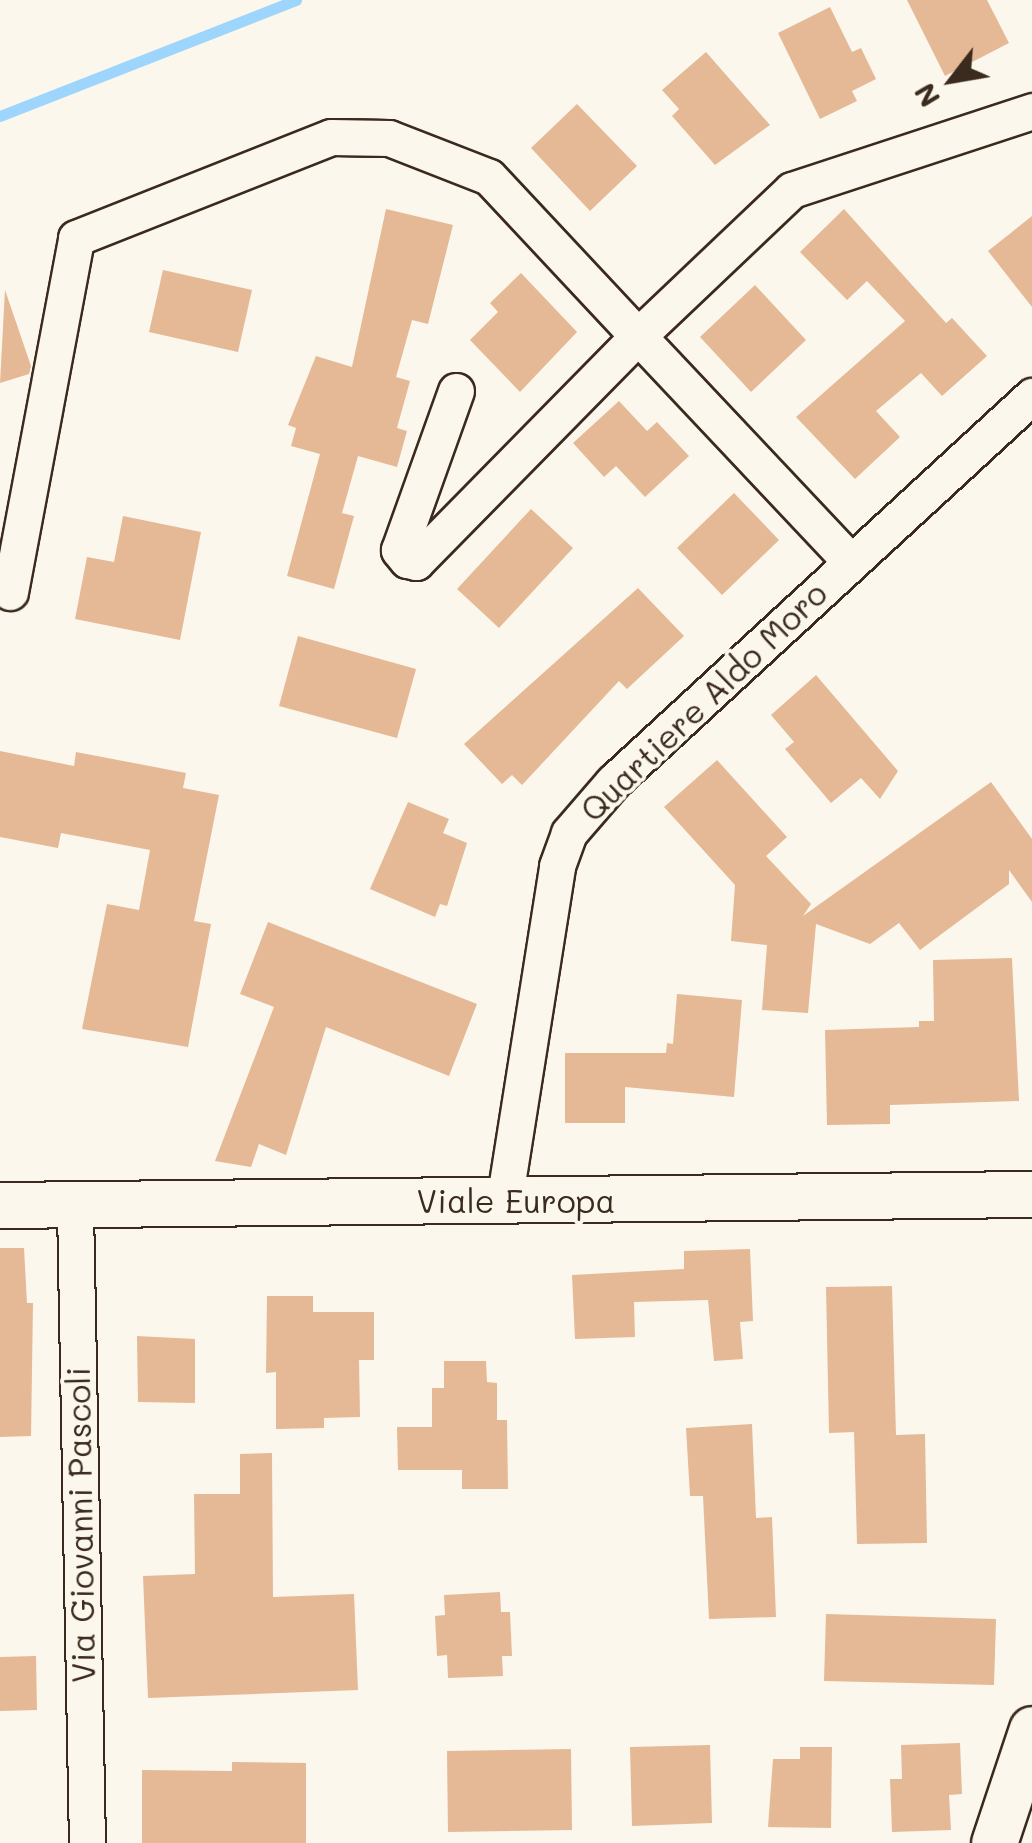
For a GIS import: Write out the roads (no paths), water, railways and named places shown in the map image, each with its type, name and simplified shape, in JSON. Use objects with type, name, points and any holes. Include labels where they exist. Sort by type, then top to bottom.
[{"type":"street","points":[[456,390],[398,550],[407,560],[416,562],[638,336],[792,190],[1032,111]]},
{"type":"street","name":"Quartiere Aldo Moro","points":[[10,592],[76,238],[332,137],[389,138],[489,177],[850,560]]},
{"type":"street","name":"Quartiere Aldo Moro","points":[[504,1202],[556,866],[570,833],[613,782],[1032,396]]},
{"type":"street","name":"Viale Europa","points":[[0,1205],[75,1208],[1032,1194]]},
{"type":"street","name":"Via Giovanni Pascoli","points":[[75,1208],[88,1843]]},
{"type":"street","points":[[994,1843],[1032,1729]]},
{"type":"waterway","points":[[0,116],[296,0]]}]
